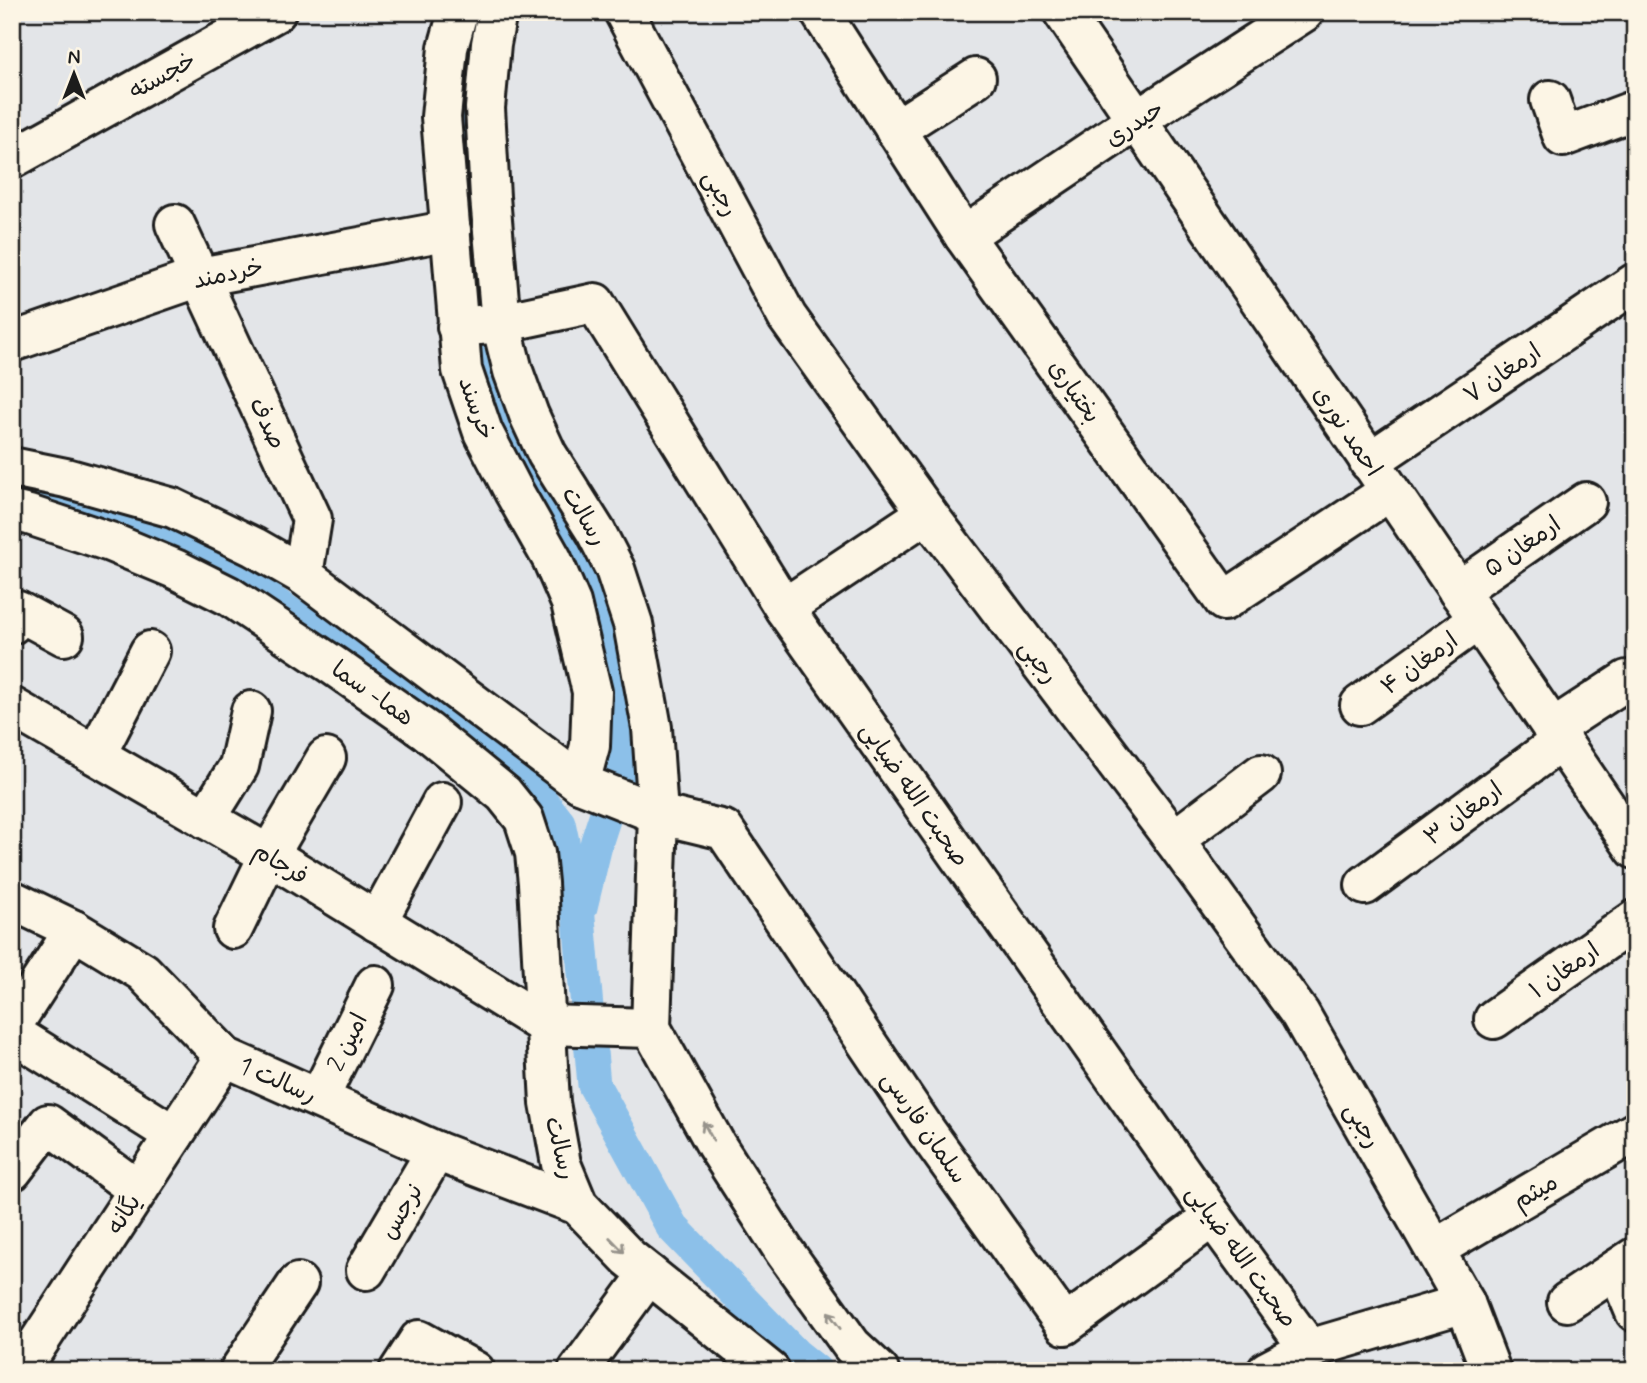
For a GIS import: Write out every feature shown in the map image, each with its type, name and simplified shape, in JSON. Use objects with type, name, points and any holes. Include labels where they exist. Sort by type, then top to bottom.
[{"type":"street","name":"خجسته","points":[[12,159],[276,12]]},
{"type":"street","name":"خرسند","points":[[457,12],[448,48],[441,117],[462,370],[483,432],[552,559],[571,603],[592,692],[590,746],[580,783]]},
{"type":"street","name":"رسالت","points":[[497,12],[485,108],[501,323],[528,415],[547,454],[596,532],[615,569],[633,625],[652,728],[658,814],[651,1028]]},
{"type":"street","name":"رجبی","points":[[624,12],[788,317],[927,513],[1174,840],[1300,1014],[1465,1303],[1491,1371]]},
{"type":"street","name":"بختیاری","points":[[820,12],[964,236],[1224,601],[1379,477]]},
{"type":"street","name":"احمد نوری","points":[[1062,12],[1635,849]]},
{"type":"street","name":"حیدری","points":[[964,236],[1304,12]]},
{"type":"street","points":[[895,130],[976,78]]},
{"type":"street","points":[[1550,100],[1563,137],[1635,110]]},
{"type":"street","name":"صدف","points":[[175,224],[312,519],[303,575]]},
{"type":"street","name":"خردمند","points":[[12,342],[200,277],[451,230]]},
{"type":"street","name":"ارمغان ۷","points":[[1379,477],[1635,283]]},
{"type":"street","name":"صحبت الله ضیایی","points":[[501,323],[595,303],[784,608],[1309,1349]]},
{"type":"street","points":[[457,327],[501,323]]},
{"type":"street","points":[[12,467],[66,478],[173,508],[254,547],[303,575],[580,783],[658,814]]},
{"type":"street","name":"ارمغان ۵","points":[[1468,605],[1586,502]]},
{"type":"street","name":"هما- سما","points":[[12,511],[110,542],[175,569],[229,596],[427,731],[504,794],[524,819],[535,853],[545,1025]]},
{"type":"street","points":[[784,608],[927,513]]},
{"type":"street","name":"ارمغان ۴","points":[[1360,705],[1468,605]]},
{"type":"street","points":[[12,624],[18,611],[64,636]]},
{"type":"street","points":[[96,755],[150,651]]},
{"type":"street","name":"ارمغان ۳","points":[[1365,885],[1627,680]]},
{"type":"street","name":"فرجام","points":[[12,707],[269,855],[545,1025]]},
{"type":"street","points":[[206,819],[239,766],[251,710]]},
{"type":"street","points":[[233,929],[269,855],[326,758]]},
{"type":"street","points":[[1174,840],[1261,774]]},
{"type":"street","points":[[377,922],[442,802]]},
{"type":"street","name":"سلمان فارسی","points":[[658,814],[724,830],[926,1131],[1065,1325],[1213,1217]]},
{"type":"street","name":"رسالت 1","points":[[12,900],[74,930],[143,972],[225,1057],[436,1151],[578,1205]]},
{"type":"street","name":"ارمغان ۱","points":[[1494,1019],[1635,920]]},
{"type":"street","points":[[12,1027],[74,930]]},
{"type":"street","name":"امین 2","points":[[318,1098],[375,985]]},
{"type":"street","name":"رسالت","points":[[545,1025],[554,1128],[561,1164],[578,1205],[629,1258],[770,1371]]},
{"type":"street","points":[[545,1025],[651,1028],[716,1145],[784,1251],[852,1346],[879,1371]]},
{"type":"street","points":[[12,1033],[174,1135]]},
{"type":"street","name":"یگانه","points":[[20,1371],[225,1057]]},
{"type":"street","points":[[12,1171],[48,1124],[138,1190]]},
{"type":"street","name":"میثم","points":[[1435,1249],[1635,1132]]},
{"type":"street","name":"نرجس","points":[[366,1270],[436,1151]]},
{"type":"street","points":[[1567,1302],[1626,1263],[1635,1312]]},
{"type":"street","points":[[578,1371],[649,1274]]},
{"type":"street","points":[[239,1371],[298,1283]]},
{"type":"street","points":[[1266,1371],[1309,1349],[1465,1303]]},
{"type":"street","points":[[409,1355],[475,1371]]},
{"type":"waterway","points":[[471,260],[460,119],[472,29],[477,12]]},
{"type":"waterway","points":[[474,310],[477,343],[489,387],[512,439],[589,587],[610,660],[623,722],[620,770],[597,841],[581,907]]},
{"type":"waterway","points":[[12,490],[28,493],[208,559],[449,719],[532,789],[559,823],[579,918],[594,1085],[672,1227],[796,1355],[816,1371]]}]
